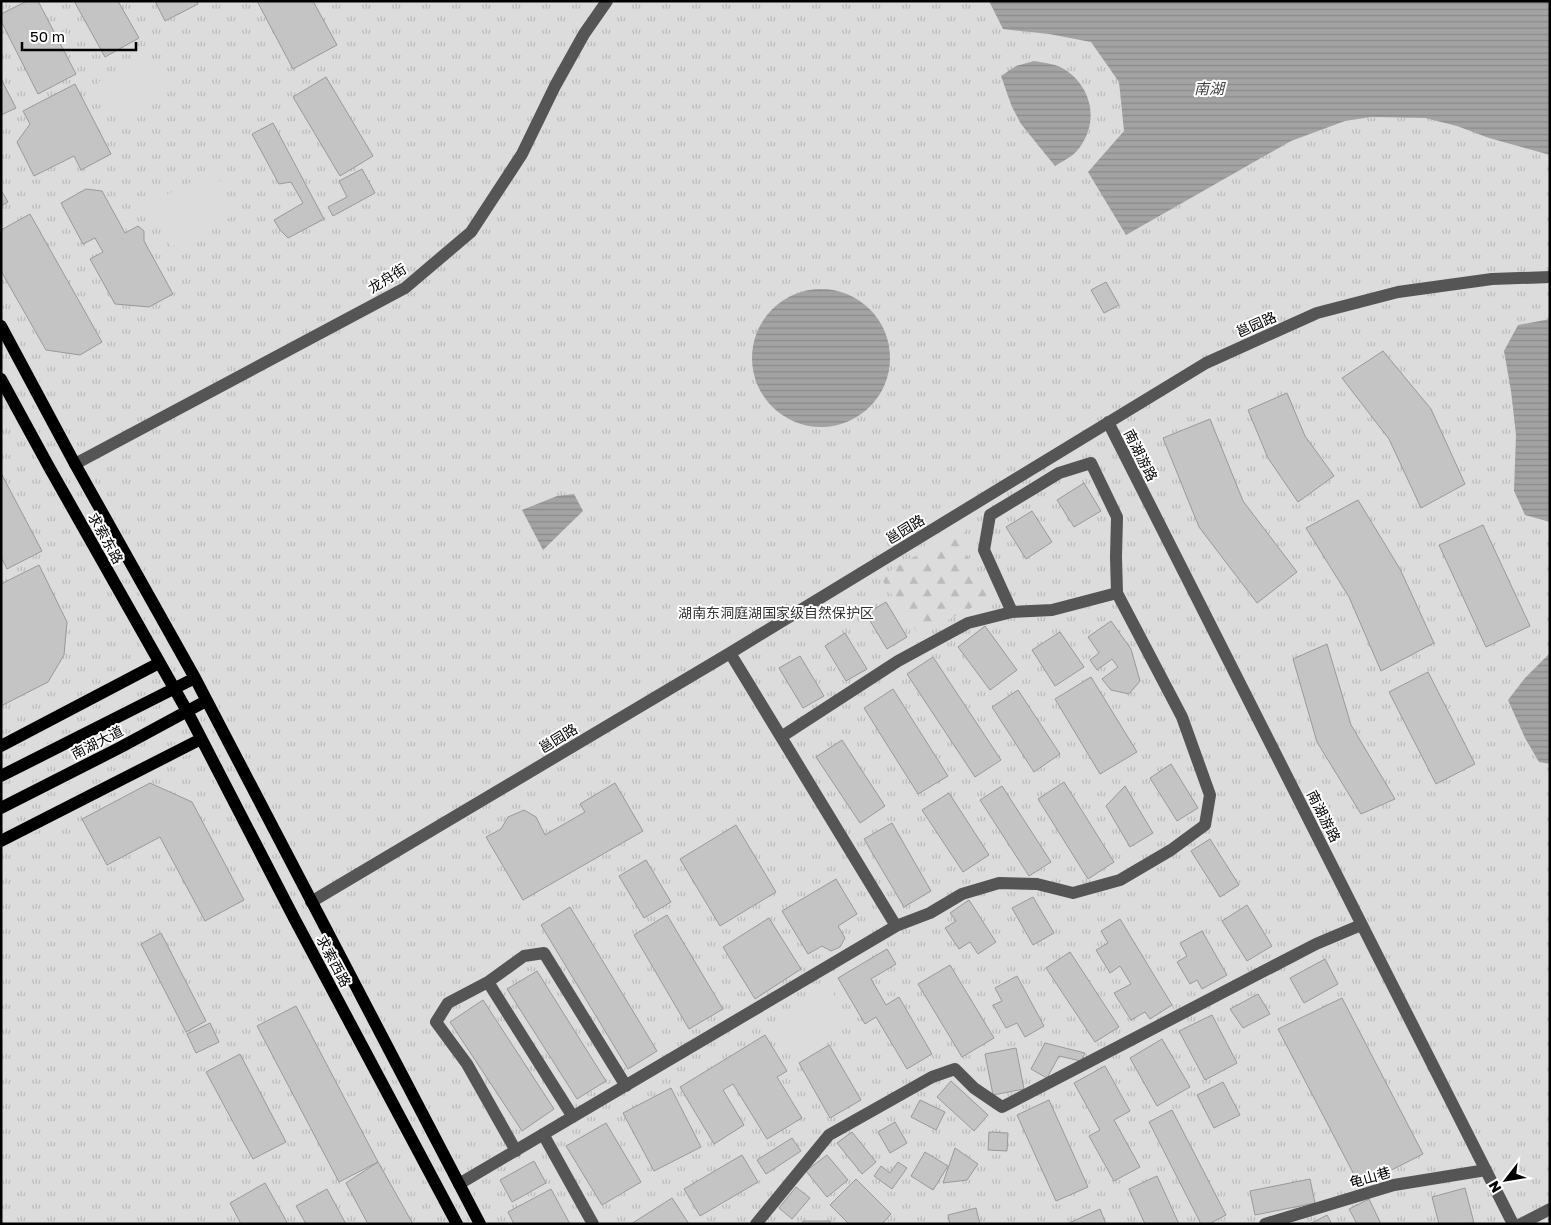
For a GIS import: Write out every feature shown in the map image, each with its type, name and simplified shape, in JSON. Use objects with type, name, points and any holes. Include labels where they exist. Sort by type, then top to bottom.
[{"type":"main road","points":[[1,326],[75,464]]},
{"type":"main road","name":"求索东路","points":[[1,379],[158,663],[187,711]]},
{"type":"main road","name":"求索西路","points":[[75,464],[195,678],[480,1224]]},
{"type":"main road","points":[[1,746],[158,663]]},
{"type":"main road","name":"南湖大道","points":[[1,776],[195,678]]},
{"type":"main road","name":"南湖大道","points":[[1,808],[206,701]]},
{"type":"main road","name":"求索西路","points":[[187,711],[457,1224]]},
{"type":"main road","points":[[1,841],[201,739]]},
{"type":"street","name":"龙舟街","points":[[75,464],[405,288],[471,232],[522,154],[555,86],[584,34],[607,1]]},
{"type":"street","name":"邕园路","points":[[311,902],[730,653],[1206,363],[1317,313],[1398,292],[1492,280],[1550,277]]},
{"type":"street","name":"南湖游路","points":[[1108,422],[1513,1224]]},
{"type":"street","points":[[459,1184],[896,926],[930,913],[962,894],[999,883],[1037,884],[1073,894],[1120,880],[1171,850],[1205,825],[1210,794],[1182,717],[1117,593],[1117,517],[1091,463],[1059,473],[990,514],[984,550],[1012,612]]},
{"type":"street","points":[[781,737],[898,661],[968,623],[1012,612],[1052,610],[1117,593]]},
{"type":"street","points":[[730,653],[896,926]]},
{"type":"street","points":[[756,1224],[828,1135],[932,1077],[955,1069],[974,1088],[1002,1107],[1316,944],[1361,925]]},
{"type":"street","points":[[516,1151],[467,1064],[436,1022],[448,1003],[488,982],[524,956],[544,952],[626,1086]]},
{"type":"street","points":[[488,982],[573,1117]]},
{"type":"street","points":[[543,1134],[593,1224]]},
{"type":"street","name":"龟山巷","points":[[1265,1224],[1394,1185],[1486,1170]]},
{"type":"street","points":[[1521,1224],[1550,1209]]},
{"type":"green space","name":"湖南东洞庭湖国家级自然保护区","points":[[1,1],[1550,1],[1550,1224],[1,1224]]},
{"type":"green space","points":[[148,55],[168,93],[119,120],[98,82]]},
{"type":"green space","points":[[214,170],[237,214],[171,247],[149,204]]},
{"type":"green space","points":[[966,526],[967,555],[988,599],[919,635],[880,577]]},
{"type":"green space","points":[[831,990],[851,1023],[796,1057],[776,1023]]},
{"type":"water","name":"南湖","points":[[989,1],[1550,1],[1550,155],[1425,118],[1371,117],[1345,121],[1291,141],[1126,235],[1088,172],[1124,131],[1119,82],[1091,42],[1049,34],[1003,29]]},
{"type":"water","points":[[1034,61],[1056,65],[1067,71],[1082,86],[1090,105],[1090,124],[1080,148],[1055,166],[1021,124],[1012,107],[1001,76],[1016,66]]},
{"type":"water","points":[[821,289],[847,295],[859,301],[869,310],[878,320],[884,332],[890,358],[884,384],[878,396],[869,406],[859,415],[847,421],[821,427],[795,421],[783,415],[773,406],[764,396],[758,384],[752,358],[758,332],[764,320],[773,310],[783,301],[795,295]]},
{"type":"water","points":[[1550,319],[1550,522],[1525,515],[1514,491],[1516,435],[1504,351],[1518,325]]},
{"type":"water","points":[[574,494],[583,511],[543,550],[522,510],[557,496]]},
{"type":"water","points":[[1550,653],[1550,764],[1539,762],[1525,738],[1508,700],[1525,678]]},
{"type":"building","points":[[27,1],[38,1],[76,74],[38,94],[1,21],[1,14]]},
{"type":"building","points":[[74,1],[118,1],[139,38],[105,57]]},
{"type":"building","points":[[155,1],[197,1],[198,4],[165,21]]},
{"type":"building","points":[[257,1],[313,1],[337,45],[293,69]]},
{"type":"building","points":[[326,77],[373,156],[340,176],[293,97]]},
{"type":"building","points":[[1,79],[16,108],[1,115]]},
{"type":"building","points":[[75,84],[111,154],[81,170],[74,156],[34,176],[17,142],[30,124],[23,111]]},
{"type":"building","points":[[273,123],[324,219],[288,238],[274,220],[303,203],[291,182],[279,184],[252,134]]},
{"type":"building","points":[[362,169],[375,193],[333,216],[328,207],[347,197],[339,181]]},
{"type":"building","points":[[86,189],[102,191],[125,233],[138,226],[144,231],[144,241],[173,294],[149,307],[115,304],[90,259],[103,252],[95,238],[83,244],[61,203]]},
{"type":"building","points":[[1,190],[8,202],[1,206]]},
{"type":"building","points":[[30,214],[102,342],[80,355],[46,350],[1,271],[1,230]]},
{"type":"building","points":[[1106,282],[1119,305],[1104,313],[1091,290]]},
{"type":"building","points":[[1383,351],[1431,409],[1465,484],[1421,508],[1389,439],[1342,378]]},
{"type":"building","points":[[1287,393],[1305,436],[1334,476],[1298,502],[1268,458],[1248,410]]},
{"type":"building","points":[[1210,419],[1243,501],[1297,572],[1257,603],[1199,527],[1163,438]]},
{"type":"building","points":[[1,473],[42,551],[7,569],[1,557]]},
{"type":"building","points":[[1084,483],[1101,511],[1074,527],[1057,500]]},
{"type":"building","points":[[1358,500],[1400,569],[1434,643],[1381,671],[1349,597],[1306,528]]},
{"type":"building","points":[[1032,511],[1052,542],[1026,559],[1006,527]]},
{"type":"building","points":[[1483,525],[1530,626],[1486,647],[1439,545]]},
{"type":"building","points":[[39,565],[67,622],[64,655],[48,682],[1,706],[1,584]]},
{"type":"building","points":[[886,602],[907,637],[887,649],[866,614]]},
{"type":"building","points":[[1111,621],[1131,649],[1140,681],[1129,694],[1111,690],[1102,679],[1118,667],[1112,659],[1097,670],[1090,660],[1099,653],[1088,637]]},
{"type":"building","points":[[985,626],[1017,670],[990,690],[958,647]]},
{"type":"building","points":[[1060,632],[1084,667],[1055,686],[1032,650]]},
{"type":"building","points":[[845,633],[867,669],[846,681],[825,646]]},
{"type":"building","points":[[1327,644],[1351,725],[1395,799],[1361,814],[1317,742],[1293,659]]},
{"type":"building","points":[[800,656],[824,696],[803,708],[779,668]]},
{"type":"building","points":[[933,657],[1001,760],[975,777],[907,674]]},
{"type":"building","points":[[1428,672],[1475,764],[1436,784],[1389,692]]},
{"type":"building","points":[[1091,677],[1137,752],[1100,774],[1055,699]]},
{"type":"building","points":[[893,689],[948,776],[918,794],[864,708]]},
{"type":"building","points":[[1018,690],[1060,754],[1034,772],[992,707]]},
{"type":"building","points":[[842,740],[885,806],[860,823],[816,757]]},
{"type":"building","points":[[1171,764],[1198,808],[1177,821],[1150,778]]},
{"type":"building","points":[[1064,782],[1114,862],[1088,879],[1038,799]]},
{"type":"building","points":[[150,783],[192,802],[244,900],[205,921],[160,837],[107,865],[82,819]]},
{"type":"building","points":[[615,783],[643,831],[523,900],[486,837],[501,829],[508,817],[524,810],[536,817],[545,835],[585,812],[580,804]]},
{"type":"building","points":[[1002,786],[1051,862],[1029,876],[980,800]]},
{"type":"building","points":[[1125,786],[1153,833],[1130,847],[1106,806]]},
{"type":"building","points":[[949,793],[989,855],[963,872],[922,810]]},
{"type":"building","points":[[892,823],[931,891],[904,907],[864,839]]},
{"type":"building","points":[[736,825],[776,892],[720,926],[680,859]]},
{"type":"building","points":[[1210,839],[1239,885],[1220,897],[1191,851]]},
{"type":"building","points":[[646,860],[671,902],[644,918],[619,876]]},
{"type":"building","points":[[836,879],[857,914],[838,926],[845,938],[840,947],[831,951],[822,946],[808,954],[782,911]]},
{"type":"building","points":[[1033,897],[1054,933],[1033,945],[1012,908]]},
{"type":"building","points":[[969,900],[996,942],[978,954],[970,942],[959,949],[945,928],[956,921],[950,913]]},
{"type":"building","points":[[1247,905],[1272,946],[1247,961],[1222,921]]},
{"type":"building","points":[[570,907],[657,1051],[628,1069],[541,925]]},
{"type":"building","points":[[667,915],[723,1009],[689,1029],[634,935]]},
{"type":"building","points":[[769,918],[801,969],[755,999],[723,947]]},
{"type":"building","points":[[1120,919],[1172,1005],[1150,1019],[1145,1012],[1131,1020],[1114,993],[1131,984],[1120,966],[1110,973],[1096,950],[1108,943],[1101,931]]},
{"type":"building","points":[[1202,931],[1227,975],[1202,989],[1197,980],[1190,984],[1177,962],[1187,956],[1180,943]]},
{"type":"building","points":[[161,933],[206,1021],[186,1032],[141,944]]},
{"type":"building","points":[[887,949],[896,964],[871,979],[886,1005],[899,997],[932,1054],[907,1069],[876,1017],[865,1024],[838,978]]},
{"type":"building","points":[[1070,952],[1119,1027],[1095,1042],[1046,968]]},
{"type":"building","points":[[1325,959],[1338,984],[1304,1003],[1290,978]]},
{"type":"building","points":[[950,965],[994,1038],[962,1057],[918,984]]},
{"type":"building","points":[[537,971],[606,1081],[577,1099],[507,989]]},
{"type":"building","points":[[1017,976],[1044,1026],[1025,1037],[1017,1023],[1006,1028],[993,1005],[1002,1001],[995,988]]},
{"type":"building","points":[[1258,994],[1270,1014],[1243,1028],[1230,1009]]},
{"type":"building","points":[[1342,998],[1423,1154],[1360,1186],[1278,1029]]},
{"type":"building","points":[[483,1000],[554,1109],[522,1131],[450,1022]]},
{"type":"building","points":[[296,1006],[378,1162],[339,1182],[257,1026]]},
{"type":"building","points":[[1212,1015],[1237,1063],[1205,1080],[1179,1031]]},
{"type":"building","points":[[210,1023],[219,1042],[196,1053],[187,1034]]},
{"type":"building","points":[[765,1035],[787,1071],[777,1077],[802,1118],[767,1139],[733,1084],[723,1090],[744,1125],[714,1144],[680,1087]]},
{"type":"building","points":[[1162,1039],[1190,1087],[1157,1106],[1130,1058]]},
{"type":"building","points":[[1045,1043],[1085,1053],[1081,1061],[1059,1056],[1047,1078],[1031,1069]]},
{"type":"building","points":[[829,1045],[861,1100],[830,1118],[799,1063]]},
{"type":"building","points":[[1016,1048],[1024,1089],[993,1095],[985,1054]]},
{"type":"building","points":[[240,1054],[286,1142],[253,1159],[206,1072]]},
{"type":"building","points":[[1105,1066],[1130,1111],[1114,1120],[1140,1167],[1114,1181],[1089,1136],[1100,1130],[1074,1083]]},
{"type":"building","points":[[951,1081],[988,1115],[974,1131],[937,1097]]},
{"type":"building","points":[[1223,1082],[1240,1115],[1214,1128],[1197,1095]]},
{"type":"building","points":[[671,1088],[701,1147],[654,1171],[623,1113]]},
{"type":"building","points":[[920,1100],[945,1112],[936,1130],[911,1117]]},
{"type":"building","points":[[1049,1100],[1088,1187],[1056,1201],[1017,1115]]},
{"type":"building","points":[[1172,1110],[1226,1215],[1209,1224],[1201,1224],[1149,1122]]},
{"type":"building","points":[[895,1122],[907,1143],[890,1153],[878,1132]]},
{"type":"building","points":[[606,1123],[641,1182],[602,1205],[566,1146]]},
{"type":"building","points":[[852,1132],[876,1162],[862,1174],[837,1143]]},
{"type":"building","points":[[989,1132],[1008,1133],[1007,1151],[988,1150]]},
{"type":"building","points":[[792,1138],[801,1151],[766,1174],[757,1160]]},
{"type":"building","points":[[955,1148],[978,1164],[967,1180],[943,1183]]},
{"type":"building","points":[[925,1152],[948,1166],[933,1190],[911,1176]]},
{"type":"building","points":[[742,1155],[758,1182],[700,1216],[684,1189]]},
{"type":"building","points":[[827,1155],[848,1180],[827,1197],[806,1171]]},
{"type":"building","points":[[534,1161],[546,1183],[512,1202],[500,1180]]},
{"type":"building","points":[[378,1162],[413,1224],[368,1224],[346,1183]]},
{"type":"building","points":[[898,1162],[907,1168],[892,1189],[874,1176],[881,1166],[890,1173]]},
{"type":"building","points":[[1157,1176],[1179,1224],[1145,1224],[1129,1189]]},
{"type":"building","points":[[856,1179],[891,1214],[882,1224],[849,1224],[830,1205]]},
{"type":"building","points":[[1310,1179],[1315,1203],[1255,1215],[1250,1191]]},
{"type":"building","points":[[265,1183],[288,1224],[241,1224],[230,1203]]},
{"type":"building","points":[[796,1187],[810,1198],[792,1219],[779,1208]]},
{"type":"building","points":[[1465,1188],[1474,1223],[1439,1224],[1432,1197]]},
{"type":"building","points":[[327,1189],[346,1224],[306,1224],[296,1206]]},
{"type":"building","points":[[551,1189],[570,1224],[514,1224],[508,1212]]},
{"type":"building","points":[[672,1198],[689,1224],[631,1224]]},
{"type":"building","points":[[1369,1199],[1381,1224],[1357,1224],[1349,1209]]},
{"type":"building","points":[[976,1208],[980,1224],[950,1224],[948,1215]]},
{"type":"building","points":[[1100,1209],[1106,1224],[1069,1224],[1069,1223]]},
{"type":"building","points":[[1327,1215],[1332,1224],[1310,1224]]},
{"type":"building","points":[[803,1221],[830,1221],[830,1224],[802,1224]]}]
